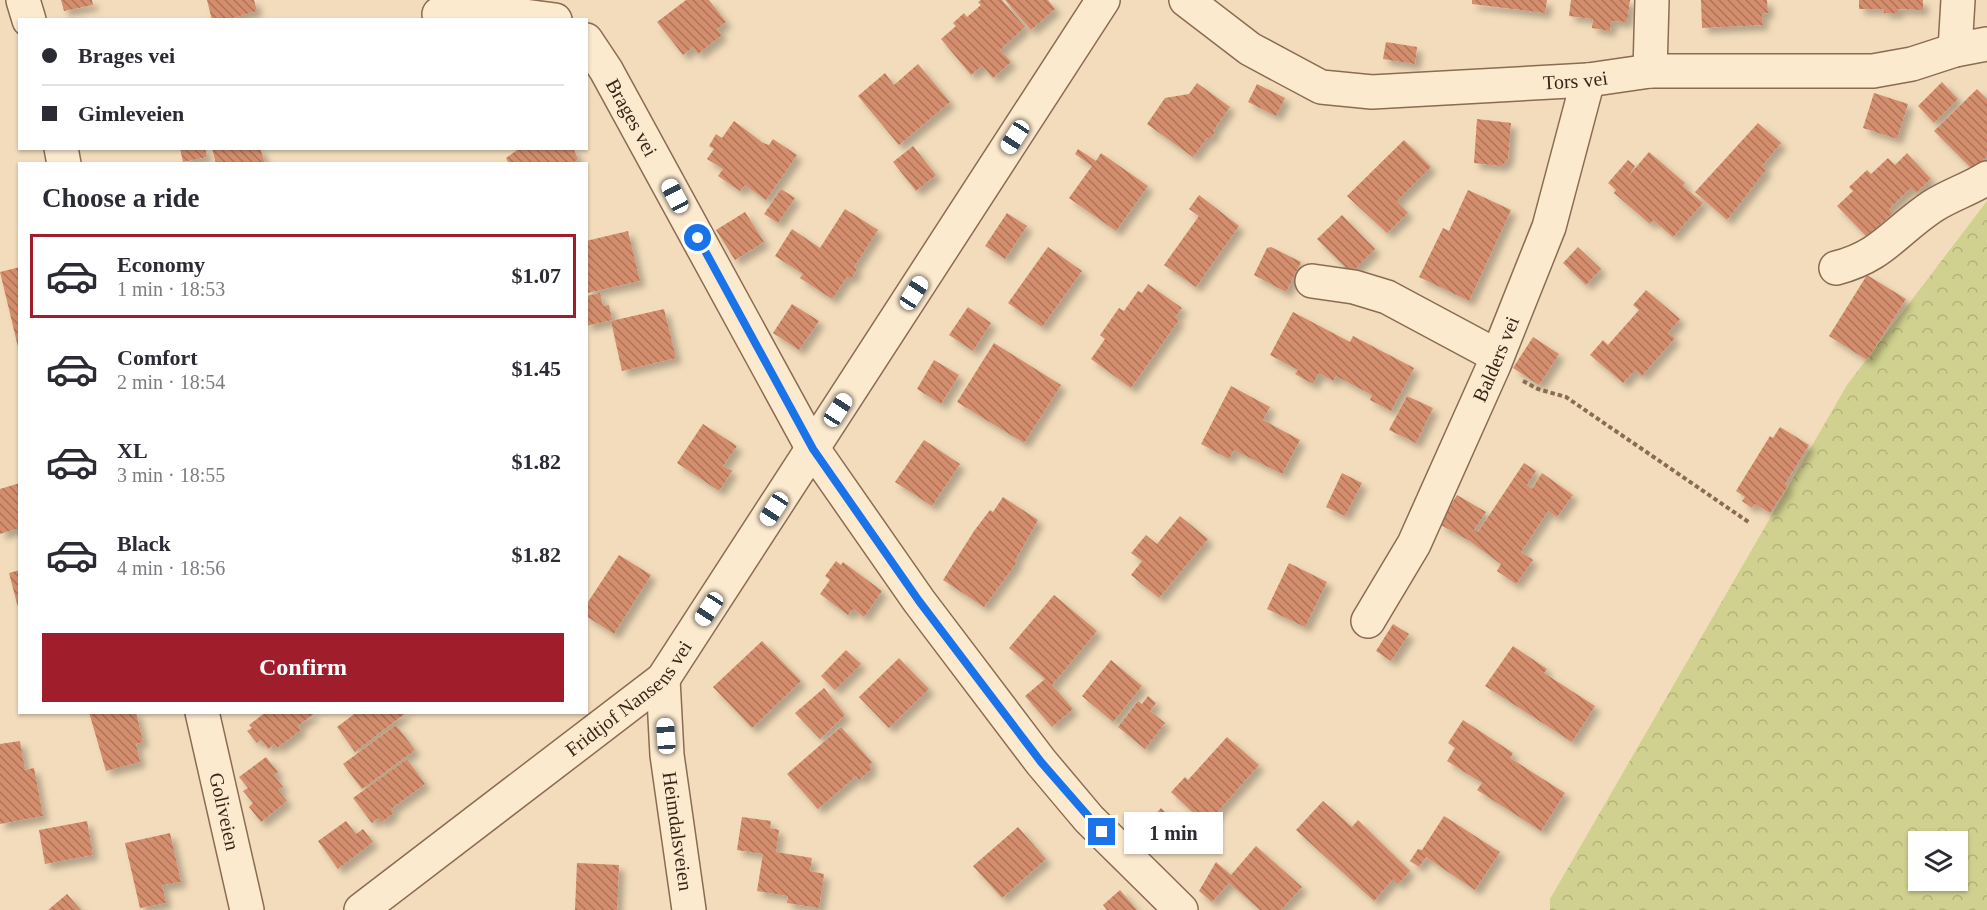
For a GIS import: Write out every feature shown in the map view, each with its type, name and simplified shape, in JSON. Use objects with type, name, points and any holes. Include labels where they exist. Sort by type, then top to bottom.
[{"type":"street","points":[[23,0],[28,18]]},
{"type":"street","name":"Fridtjof Nansens vei","points":[[361,910],[663,679],[1103,0]]},
{"type":"street","name":"Tors vei","points":[[1186,0],[1250,49],[1321,87],[1372,93],[1588,80],[1650,71],[1873,71],[1912,64],[1955,50],[1987,44]]},
{"type":"street","points":[[1650,71],[1652,0]]},
{"type":"street","points":[[1955,50],[1958,0]]},
{"type":"street","points":[[439,14],[500,13],[539,18]]},
{"type":"street","name":"Brages vei","points":[[588,43],[606,70],[813,449],[919,601],[1041,762],[1089,819],[1181,910]]},
{"type":"street","name":"Balders vei","points":[[1368,621],[1414,544],[1496,361],[1549,227],[1588,80]]},
{"type":"street","points":[[1836,268],[1859,262],[1881,249],[1931,208],[1987,178]]},
{"type":"street","points":[[1312,281],[1354,286],[1386,297],[1496,361]]},
{"type":"street","name":"Heimdalsveien","points":[[663,679],[668,755],[689,910]]},
{"type":"street","name":"Goliveien","points":[[201,714],[247,910]]},
{"type":"path","points":[[1496,361],[1538,389],[1566,397],[1750,524]]},
{"type":"green space","points":[[1987,201],[1987,910],[1550,910],[1550,899],[1847,385]]},
{"type":"building","points":[[61,0],[92,0],[93,5],[64,11]]},
{"type":"building","points":[[207,0],[254,0],[257,11],[232,18],[212,18]]},
{"type":"building","points":[[686,0],[709,0],[726,22],[717,29],[722,35],[698,54],[693,47],[683,55],[657,22]]},
{"type":"building","points":[[1002,0],[1025,27],[1000,50],[1011,62],[993,78],[982,66],[971,75],[941,39],[956,26],[953,23],[964,13],[967,17],[981,5],[978,2]]},
{"type":"building","points":[[1005,0],[1048,0],[1055,9],[1031,30]]},
{"type":"building","points":[[1472,0],[1547,0],[1545,13],[1472,4]]},
{"type":"building","points":[[1571,0],[1630,0],[1627,22],[1611,21],[1610,31],[1592,28],[1593,19],[1569,16]]},
{"type":"building","points":[[1701,0],[1767,0],[1768,13],[1762,14],[1763,25],[1702,28]]},
{"type":"building","points":[[1859,0],[1923,0],[1923,10],[1898,9],[1898,13],[1884,13],[1884,9],[1859,9]]},
{"type":"building","points":[[1386,42],[1417,47],[1415,64],[1383,59]]},
{"type":"building","points":[[918,64],[950,102],[899,145],[858,96],[885,73],[894,85]]},
{"type":"building","points":[[1942,82],[1958,99],[1934,123],[1918,106]]},
{"type":"building","points":[[1197,83],[1230,107],[1210,139],[1208,137],[1193,157],[1147,124],[1165,98],[1189,94]]},
{"type":"building","points":[[1257,84],[1285,98],[1276,116],[1248,102]]},
{"type":"building","points":[[1977,89],[1987,99],[1987,156],[1973,170],[1934,131]]},
{"type":"building","points":[[1874,93],[1908,104],[1897,139],[1863,128]]},
{"type":"building","points":[[1477,119],[1511,123],[1508,159],[1502,166],[1474,163]]},
{"type":"building","points":[[734,121],[763,143],[769,145],[773,139],[797,155],[766,200],[745,185],[740,191],[718,176],[723,169],[707,159],[714,149],[709,146],[716,134],[722,138]]},
{"type":"building","points":[[1758,123],[1781,143],[1762,166],[1766,170],[1727,220],[1695,192]]},
{"type":"building","points":[[1404,140],[1431,167],[1397,201],[1408,213],[1387,233],[1347,196]]},
{"type":"building","points":[[913,146],[936,175],[916,191],[893,162]]},
{"type":"building","points":[[1078,149],[1096,161],[1101,153],[1148,186],[1116,231],[1069,198],[1092,166],[1075,154]]},
{"type":"building","points":[[180,150],[205,150],[207,157],[183,162]]},
{"type":"building","points":[[212,150],[261,150],[264,162],[216,162]]},
{"type":"building","points":[[517,150],[574,150],[578,159],[574,162],[508,162],[506,158]]},
{"type":"building","points":[[1649,152],[1685,183],[1683,186],[1703,203],[1673,237],[1653,220],[1650,224],[1614,193],[1616,190],[1608,183],[1628,160],[1635,166],[1627,178]]},
{"type":"building","points":[[1907,153],[1931,179],[1916,193],[1911,188],[1889,209],[1893,213],[1867,237],[1837,206],[1853,191],[1849,187],[1867,170],[1871,174],[1888,158],[1895,165]]},
{"type":"building","points":[[781,189],[795,198],[778,223],[764,214]]},
{"type":"building","points":[[1468,190],[1511,210],[1469,301],[1419,277],[1443,228],[1449,231]]},
{"type":"building","points":[[1199,195],[1239,226],[1196,287],[1164,265],[1199,216],[1189,209]]},
{"type":"building","points":[[845,209],[878,230],[854,267],[857,269],[851,279],[847,277],[832,299],[800,278],[803,274],[775,256],[792,229],[820,248]]},
{"type":"building","points":[[745,212],[764,242],[735,260],[716,230]]},
{"type":"building","points":[[1007,213],[1027,226],[1005,259],[985,246]]},
{"type":"building","points":[[1342,215],[1375,249],[1351,273],[1317,239]]},
{"type":"building","points":[[628,231],[640,281],[588,293],[588,241]]},
{"type":"building","points":[[1048,247],[1082,271],[1042,327],[1008,303]]},
{"type":"building","points":[[1271,247],[1301,262],[1286,292],[1254,275],[1267,248]]},
{"type":"building","points":[[1578,247],[1601,269],[1586,285],[1563,263]]},
{"type":"building","points":[[18,268],[18,347],[0,272]]},
{"type":"building","points":[[1867,275],[1906,299],[1867,360],[1829,336]]},
{"type":"building","points":[[1148,284],[1182,308],[1175,317],[1179,320],[1131,388],[1091,359],[1105,339],[1100,335],[1119,308],[1124,311],[1138,291],[1142,293]]},
{"type":"building","points":[[1646,290],[1680,319],[1668,333],[1675,338],[1642,376],[1635,370],[1623,383],[1590,355],[1603,340],[1608,345],[1639,310],[1633,305]]},
{"type":"building","points":[[600,293],[603,306],[609,305],[612,320],[588,326],[588,296]]},
{"type":"building","points":[[792,304],[819,321],[799,350],[773,333]]},
{"type":"building","points":[[968,307],[991,323],[973,351],[949,335]]},
{"type":"building","points":[[664,309],[676,358],[622,371],[611,321]]},
{"type":"building","points":[[1293,312],[1350,342],[1353,336],[1414,368],[1391,411],[1370,400],[1372,395],[1336,376],[1333,381],[1319,373],[1313,384],[1295,374],[1298,370],[1270,355]]},
{"type":"building","points":[[1533,337],[1559,354],[1539,385],[1513,368]]},
{"type":"building","points":[[994,343],[1061,385],[1024,443],[957,402]]},
{"type":"building","points":[[934,360],[959,375],[941,404],[917,389]]},
{"type":"building","points":[[1231,386],[1270,407],[1263,420],[1300,440],[1282,474],[1234,450],[1229,459],[1201,444]]},
{"type":"building","points":[[1407,396],[1433,408],[1416,443],[1389,430]]},
{"type":"building","points":[[703,424],[737,446],[723,466],[732,471],[719,491],[677,463]]},
{"type":"building","points":[[1780,427],[1809,445],[1785,484],[1788,486],[1770,513],[1755,504],[1752,508],[1742,501],[1745,497],[1736,491],[1770,436],[1773,438]]},
{"type":"building","points":[[924,440],[960,464],[932,506],[895,482]]},
{"type":"building","points":[[1524,463],[1536,471],[1527,485],[1532,489],[1542,473],[1573,495],[1557,517],[1548,511],[1521,552],[1533,560],[1516,584],[1497,571],[1501,564],[1468,540],[1439,524],[1457,495],[1486,512],[1474,530],[1478,532]]},
{"type":"building","points":[[1342,473],[1362,483],[1345,516],[1326,507]]},
{"type":"building","points":[[18,484],[18,529],[0,534],[0,489]]},
{"type":"building","points":[[1003,497],[1038,520],[1015,561],[1017,562],[984,607],[943,580],[974,531],[990,510],[993,512]]},
{"type":"building","points":[[1180,516],[1208,539],[1159,598],[1131,575],[1142,561],[1131,553],[1146,535],[1157,544]]},
{"type":"building","points":[[619,555],[651,575],[614,634],[588,617],[588,602]]},
{"type":"building","points":[[836,561],[841,565],[843,562],[882,591],[864,617],[853,609],[848,615],[820,594],[830,580],[825,576]]},
{"type":"building","points":[[1289,563],[1327,582],[1305,627],[1267,609]]},
{"type":"building","points":[[18,571],[18,607],[9,573]]},
{"type":"building","points":[[1054,595],[1097,631],[1052,685],[1073,709],[1052,727],[1025,696],[1045,679],[1009,648]]},
{"type":"building","points":[[1393,624],[1409,634],[1391,661],[1376,651]]},
{"type":"building","points":[[762,641],[801,681],[752,728],[713,687]]},
{"type":"building","points":[[1513,646],[1547,669],[1544,673],[1595,706],[1572,742],[1485,686]]},
{"type":"building","points":[[846,650],[861,664],[835,690],[821,676]]},
{"type":"building","points":[[899,658],[929,689],[889,728],[859,697]]},
{"type":"building","points":[[1111,660],[1142,686],[1113,722],[1082,696]]},
{"type":"building","points":[[824,688],[845,715],[820,739],[795,713]]},
{"type":"building","points":[[1148,696],[1156,703],[1150,711],[1165,723],[1145,749],[1118,727],[1138,701],[1142,704]]},
{"type":"building","points":[[90,714],[136,714],[143,742],[136,744],[140,762],[106,771]]},
{"type":"building","points":[[263,714],[313,714],[298,726],[301,730],[277,748],[274,744],[268,749],[261,740],[257,743],[247,731],[252,728],[249,725]]},
{"type":"building","points":[[354,714],[404,714],[355,752],[337,727]]},
{"type":"building","points":[[1463,720],[1513,753],[1510,758],[1565,793],[1541,831],[1477,790],[1482,783],[1447,761],[1455,748],[1448,743]]},
{"type":"building","points":[[396,725],[415,750],[362,789],[343,764]]},
{"type":"building","points":[[841,727],[872,762],[869,765],[872,769],[859,780],[856,776],[818,809],[787,774]]},
{"type":"building","points":[[1227,737],[1259,765],[1206,825],[1171,792],[1185,777],[1188,780]]},
{"type":"building","points":[[20,741],[25,770],[34,768],[43,816],[0,824],[0,744]]},
{"type":"building","points":[[266,757],[278,772],[274,775],[283,787],[278,790],[287,801],[261,822],[249,807],[253,803],[243,791],[248,788],[239,777]]},
{"type":"building","points":[[407,759],[425,784],[391,809],[394,813],[382,822],[378,818],[372,823],[353,798]]},
{"type":"building","points":[[1323,801],[1352,827],[1358,820],[1410,871],[1398,884],[1393,879],[1374,901],[1296,830]]},
{"type":"building","points":[[1161,808],[1179,825],[1159,846],[1141,829]]},
{"type":"building","points":[[1444,816],[1500,852],[1475,890],[1426,857],[1419,867],[1410,861],[1418,849],[1422,850]]},
{"type":"building","points":[[742,817],[771,821],[770,828],[779,830],[776,852],[812,858],[810,871],[824,874],[819,908],[787,903],[788,896],[757,891],[763,854],[737,850]]},
{"type":"building","points":[[87,821],[93,855],[45,864],[39,830]]},
{"type":"building","points":[[346,821],[356,834],[363,829],[373,842],[338,869],[318,841]]},
{"type":"building","points":[[1018,827],[1046,859],[1002,898],[973,866]]},
{"type":"building","points":[[170,833],[181,882],[162,885],[166,903],[140,908],[125,843]]},
{"type":"building","points":[[1256,846],[1302,887],[1281,910],[1260,910],[1229,883],[1212,902],[1199,891],[1216,862],[1231,875]]},
{"type":"building","points":[[577,863],[619,865],[617,910],[575,910]]},
{"type":"building","points":[[1120,890],[1137,910],[1107,910],[1103,905]]},
{"type":"building","points":[[67,894],[81,910],[48,910]]},
{"type":"route","points":[[698,238],[813,449],[919,601],[1041,762],[1102,832]]}]
